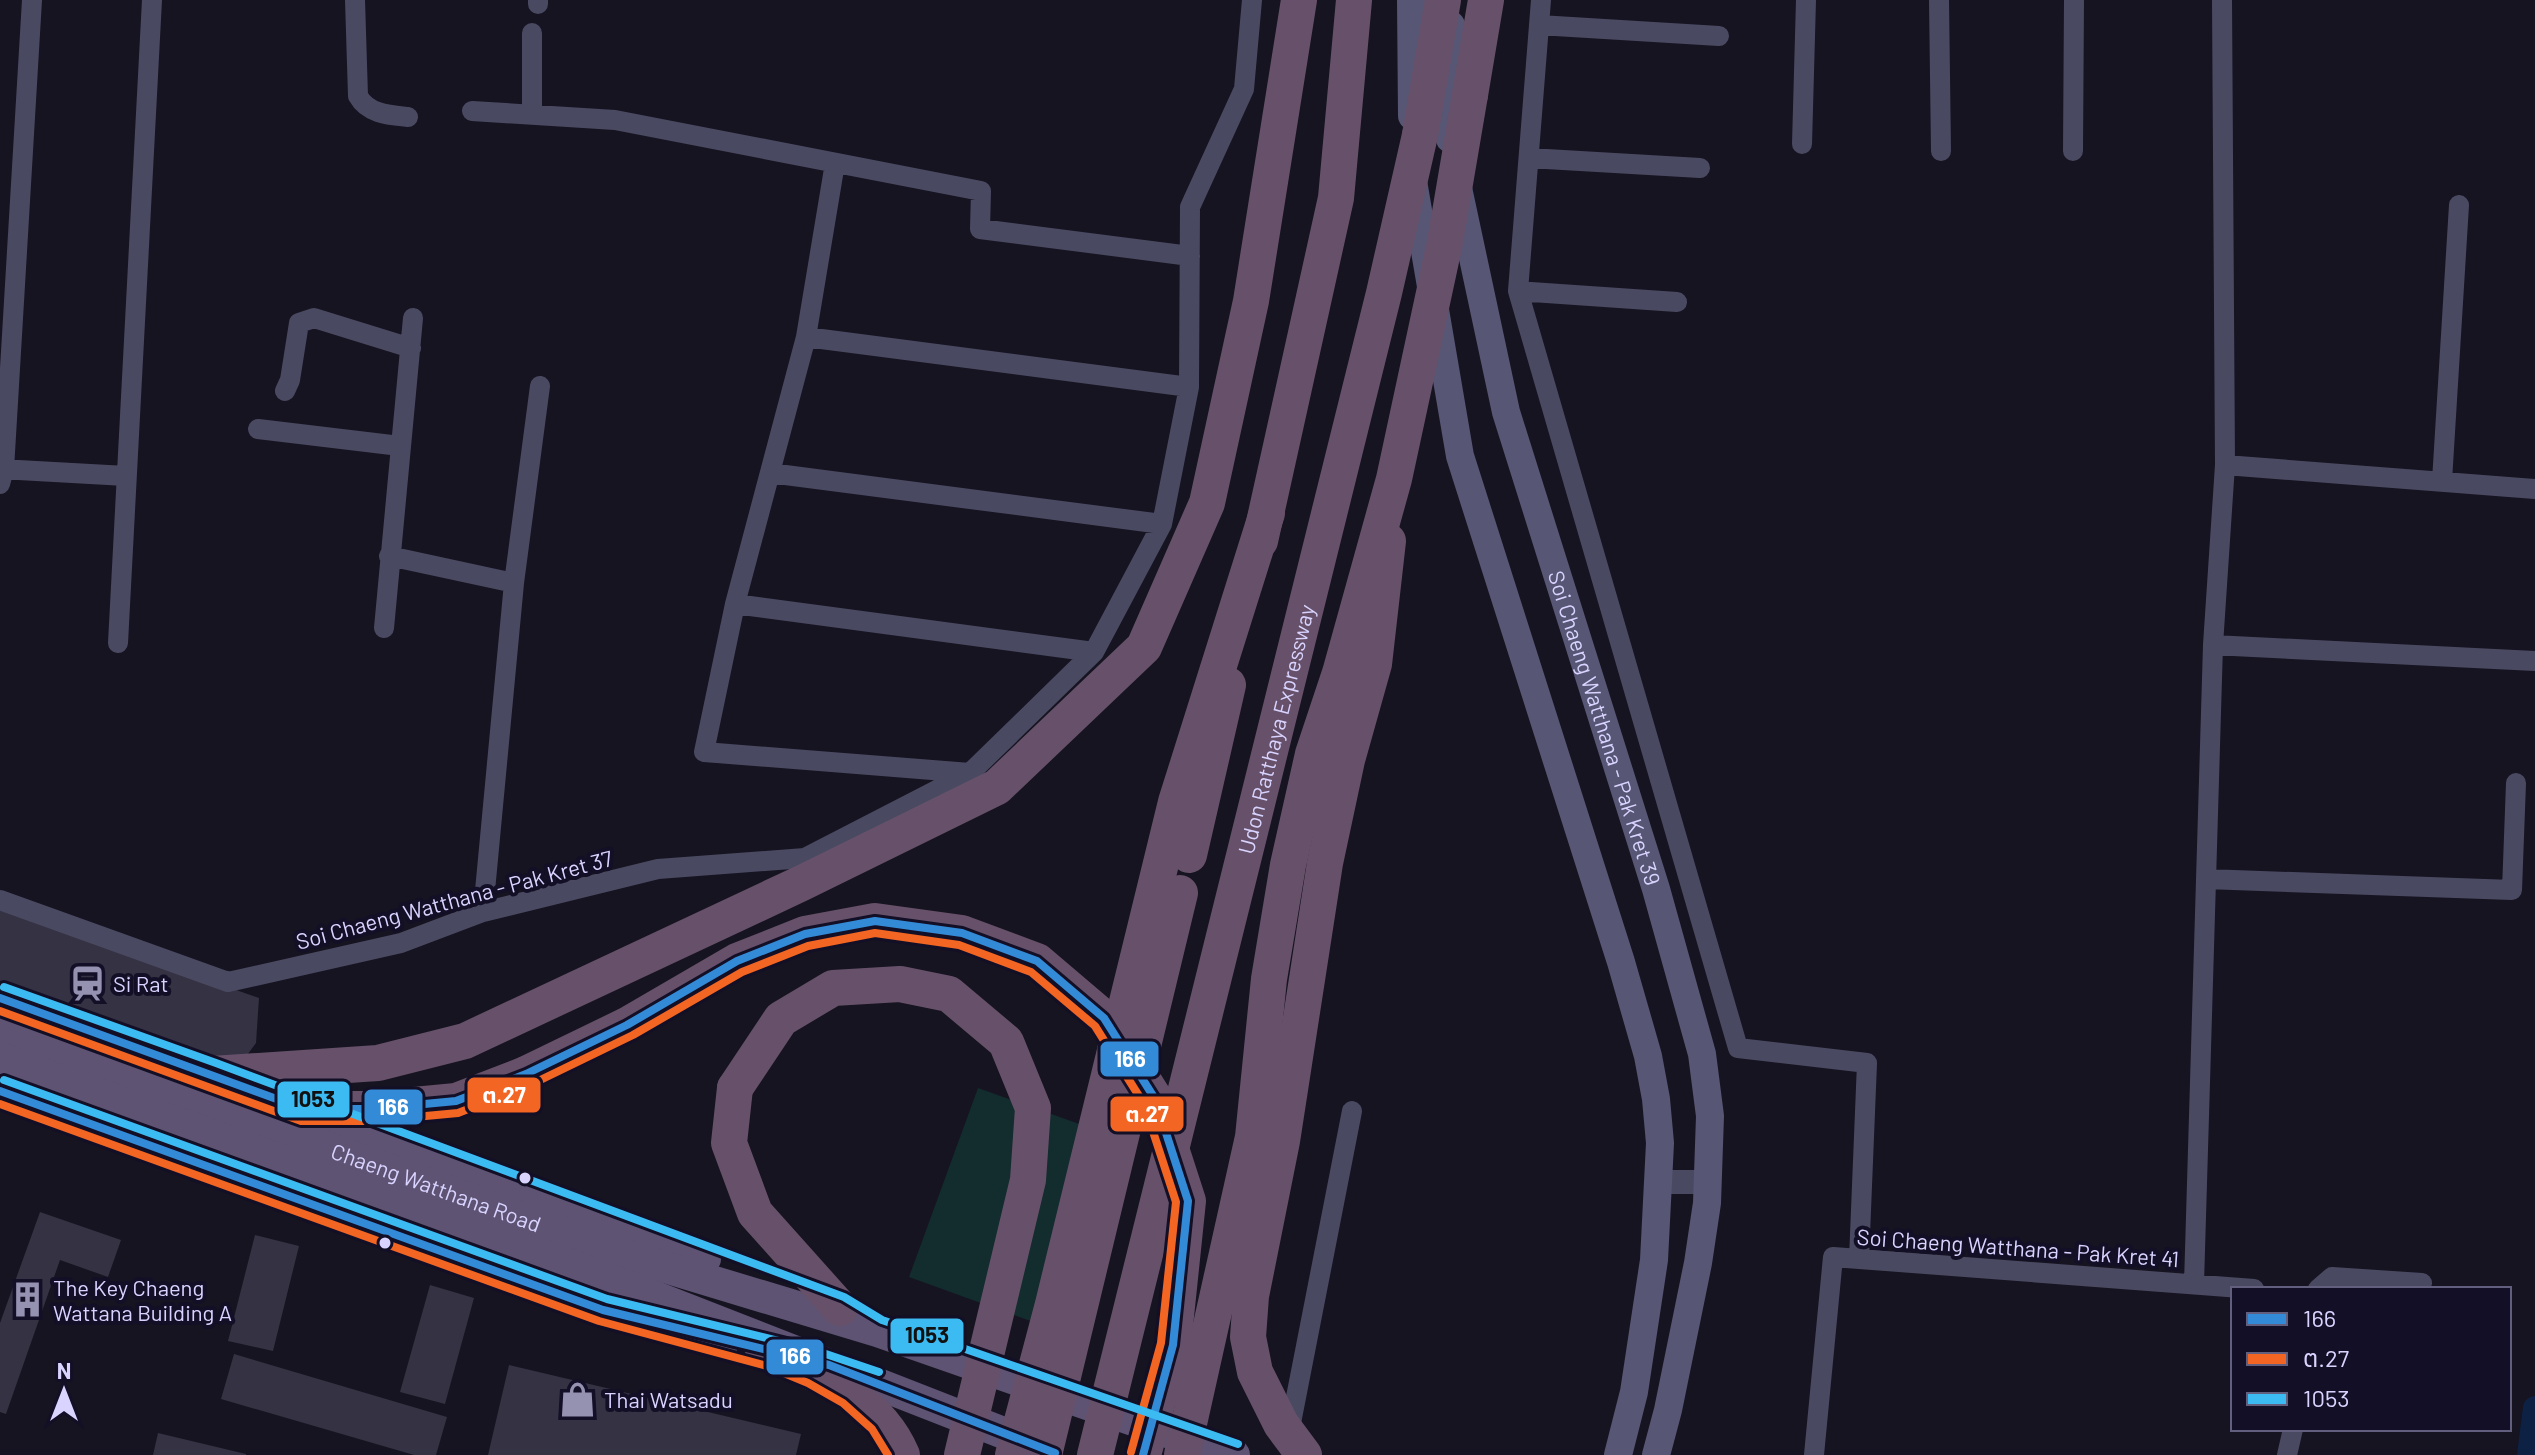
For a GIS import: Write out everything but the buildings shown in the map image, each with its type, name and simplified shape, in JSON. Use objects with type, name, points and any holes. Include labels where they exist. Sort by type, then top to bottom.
[{"type":"highway","points":[[212,1074],[378,1063],[465,1041],[802,883],[997,787],[1144,647],[1207,503],[1251,301],[1299,0]]},
{"type":"highway","points":[[1054,1454],[1336,198],[1354,0]]},
{"type":"highway","name":"Udon Ratthaya Expressway","points":[[1095,1455],[1384,293],[1420,135],[1443,0]]},
{"type":"highway","points":[[1182,1455],[1253,1137],[1269,979],[1288,865],[1313,754],[1340,673],[1394,479],[1445,242],[1486,0]]},
{"type":"highway","points":[[1296,1445],[1255,1372],[1248,1337],[1251,1296],[1282,1141],[1325,863],[1347,760],[1374,664],[1394,479]]},
{"type":"highway","points":[[1013,1455],[1057,1289],[1176,802],[1267,513]]},
{"type":"highway","points":[[304,1109],[372,1109],[456,1101],[526,1074],[627,1025],[737,961],[805,934],[875,921],[962,933],[1037,961],[1104,1018],[1119,1041],[1155,1099],[1188,1201],[1173,1345],[1143,1455]]},
{"type":"highway","points":[[840,1308],[755,1213],[729,1143],[735,1088],[781,1019],[833,988],[900,984],[949,994],[1006,1042],[1033,1108],[1028,1180],[962,1455]]},
{"type":"highway","points":[[763,1350],[859,1398],[879,1418],[902,1455]]},
{"type":"main road","points":[[1411,0],[1412,175],[1460,456],[1621,962],[1644,1042],[1656,1099],[1660,1143],[1654,1260],[1634,1392],[1618,1455]]},
{"type":"main road","name":"Soi Chaeng Watthana - Pak Kret 39","points":[[1451,0],[1450,150],[1506,412],[1656,889],[1702,1054],[1710,1116],[1708,1182],[1698,1263],[1656,1455]]},
{"type":"main road","name":"Chaeng Watthana Road","points":[[0,998],[840,1308],[877,1331]]},
{"type":"main road","name":"Chaeng Watthana Road","points":[[0,1029],[222,1124],[1054,1454]]},
{"type":"main road","name":"Chaeng Watthana Road","points":[[0,1058],[222,1124],[625,1255],[877,1331],[1234,1455]]},
{"type":"main road","name":"Chaeng Watthana Road","points":[[0,1091],[603,1310],[829,1365]]},
{"type":"street","points":[[32,0],[1,474],[126,476]]},
{"type":"street","points":[[118,643],[152,0]]},
{"type":"street","points":[[355,0],[358,96],[363,105],[374,110],[408,117]]},
{"type":"street","name":"Soi Chaeng Watthana - Pak Kret 37","points":[[0,900],[228,982],[401,943],[483,912],[658,869],[805,858],[970,773],[1094,652],[1162,524],[1189,387],[1190,207],[1244,89],[1252,0]]},
{"type":"street","points":[[1541,0],[1518,291],[1738,1048],[1867,1063],[1859,1259]]},
{"type":"street","points":[[1802,144],[1806,0]]},
{"type":"street","points":[[1939,0],[1941,151]]},
{"type":"street","points":[[2073,151],[2074,0]]},
{"type":"street","points":[[2194,1284],[2213,645],[2225,465],[2222,0]]},
{"type":"street","points":[[1539,25],[1719,36]]},
{"type":"street","points":[[532,33],[532,115]]},
{"type":"street","points":[[472,111],[615,120],[981,191],[980,229],[1190,256]]},
{"type":"street","points":[[1529,158],[1700,168]]},
{"type":"street","points":[[835,163],[806,337],[735,604],[704,752],[970,773]]},
{"type":"street","points":[[2442,481],[2459,205]]},
{"type":"street","points":[[1518,291],[1677,302]]},
{"type":"street","points":[[285,391],[290,380],[299,323],[306,319],[314,318],[411,348]]},
{"type":"street","points":[[384,628],[413,318]]},
{"type":"street","points":[[806,337],[1189,387]]},
{"type":"street","points":[[483,912],[514,583],[540,386]]},
{"type":"street","points":[[258,429],[400,446]]},
{"type":"street","points":[[2225,465],[2535,489]]},
{"type":"street","points":[[770,473],[1162,524]]},
{"type":"street","points":[[389,556],[514,583]]},
{"type":"street","points":[[735,604],[1094,652]]},
{"type":"street","points":[[2213,645],[2535,661]]},
{"type":"street","points":[[2206,879],[2512,890],[2516,783]]},
{"type":"street","points":[[1296,1445],[1352,1111]]},
{"type":"street","points":[[1659,1182],[1708,1182]]},
{"type":"street","name":"Soi Chaeng Watthana - Pak Kret 41","points":[[1814,1455],[1833,1257],[2231,1287]]},
{"type":"street","points":[[2320,1287],[2332,1277],[2422,1283]]},
{"type":"street","points":[[2287,1455],[2293,1431]]},
{"type":"green space","points":[[978,1088],[1133,1143],[1064,1333],[909,1277]]},
{"type":"waterway","points":[[2529,1455],[2535,1408]]},
{"type":"transit line","name":"166","points":[[0,998],[304,1109],[372,1109],[456,1101],[526,1074],[627,1025],[737,961],[805,934],[875,921],[962,933],[1037,961],[1104,1018],[1155,1099],[1188,1201],[1173,1345],[1143,1455]]},
{"type":"transit line","name":"ต.27","points":[[0,1011],[301,1121],[372,1121],[458,1113],[530,1085],[633,1035],[742,972],[808,946],[875,933],[959,945],[1031,972],[1095,1026],[1144,1104],[1176,1202],[1161,1343],[1131,1452]]},
{"type":"transit line","name":"1053","points":[[4,987],[844,1297],[882,1320],[1238,1444]]},
{"type":"transit line","name":"1053","points":[[4,1080],[607,1299],[811,1349],[879,1372]]},
{"type":"transit line","name":"166","points":[[0,1091],[603,1310],[829,1365],[1054,1455]]},
{"type":"transit line","name":"ต.27","points":[[0,1104],[599,1321],[767,1366],[808,1383],[843,1403],[872,1429],[888,1455]]},
{"type":"place","name":"Si Rat","points":[[87,983]]},
{"type":"place","name":"The Key Chaeng Wattana Building A","points":[[27,1300]]},
{"type":"place","name":"Thai Watsadu","points":[[578,1399]]}]
